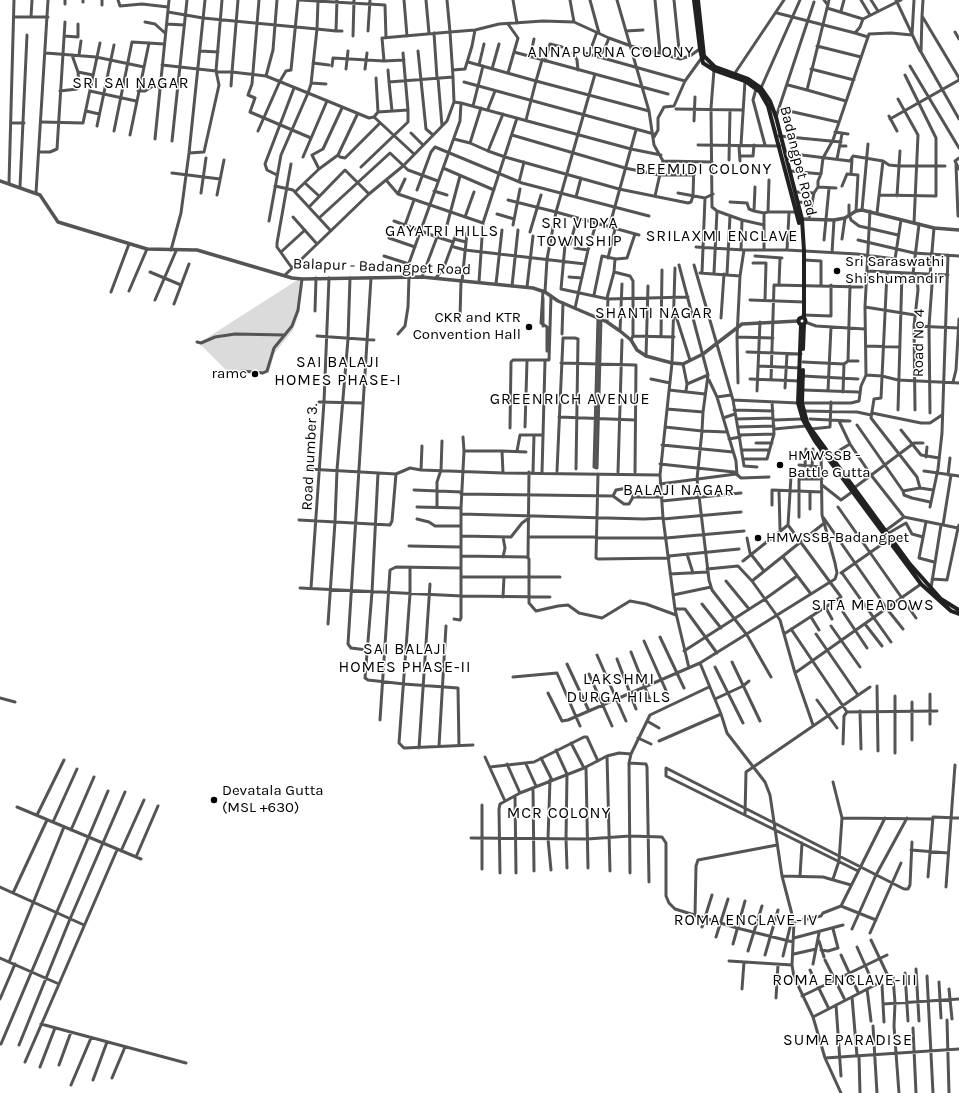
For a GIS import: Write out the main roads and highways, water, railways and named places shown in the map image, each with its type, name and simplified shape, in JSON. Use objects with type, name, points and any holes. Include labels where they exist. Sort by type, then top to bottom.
[{"type":"main road","points":[[694,0],[701,48]]},
{"type":"main road","points":[[698,0],[701,48]]},
{"type":"main road","name":"Badangpet Road","points":[[701,48],[704,64],[745,81],[758,89],[768,106],[786,153],[798,202],[804,260],[804,302],[800,368],[800,403],[802,419],[820,448],[886,532],[921,584],[951,611],[959,614]]},
{"type":"main road","name":"Badangpet Road","points":[[715,69],[735,73],[748,79],[770,101],[776,117],[780,146],[800,219]]},
{"type":"main road","name":"Badangpet Road","points":[[803,251],[804,285]]},
{"type":"main road","name":"Badangpet Road","points":[[803,320],[803,390],[800,403],[811,429],[888,540],[941,599],[959,610]]},
{"type":"place","name":"Sri Saraswathi Shishumandir","points":[[837,271]]},
{"type":"place","name":"CKR and KTR Convention Hall","points":[[529,327]]},
{"type":"place","name":"ramc","points":[[255,374]]},
{"type":"place","name":"HMWSSB - Battle Gutta","points":[[780,465]]},
{"type":"place","name":"HMWSSB-Badangpet","points":[[758,538]]},
{"type":"place","name":"Devatala Gutta (MSL +630)","points":[[214,800]]},
{"type":"district","name":"ANNAPURNA COLONY","points":[[611,52]]},
{"type":"district","name":"SRI SAI NAGAR","points":[[131,83]]},
{"type":"district","name":"BEEMIDI COLONY","points":[[704,169]]},
{"type":"district","name":"GAYATRI HILLS","points":[[442,231]]},
{"type":"district","name":"SRI VIDYA TOWNSHIP","points":[[580,232]]},
{"type":"district","name":"SRILAXMI ENCLAVE","points":[[722,236]]},
{"type":"district","name":"SHANTI NAGAR","points":[[654,313]]},
{"type":"district","name":"SAI BALAJI HOMES PHASE-I","points":[[338,371]]},
{"type":"district","name":"GREENRICH AVENUE","points":[[570,399]]},
{"type":"district","name":"BALAJI NAGAR","points":[[679,490]]},
{"type":"district","name":"SITA MEADOWS","points":[[873,605]]},
{"type":"district","name":"SAI BALAJI HOMES PHASE-II","points":[[405,658]]},
{"type":"district","name":"LAKSHMI DURGA HILLS","points":[[619,688]]},
{"type":"district","name":"MCR COLONY","points":[[559,813]]},
{"type":"district","name":"ROMA ENCLAVE-IV","points":[[746,920]]},
{"type":"district","name":"ROMA ENCLAVE-III","points":[[845,980]]},
{"type":"district","name":"SUMA PARADISE","points":[[848,1040]]}]
